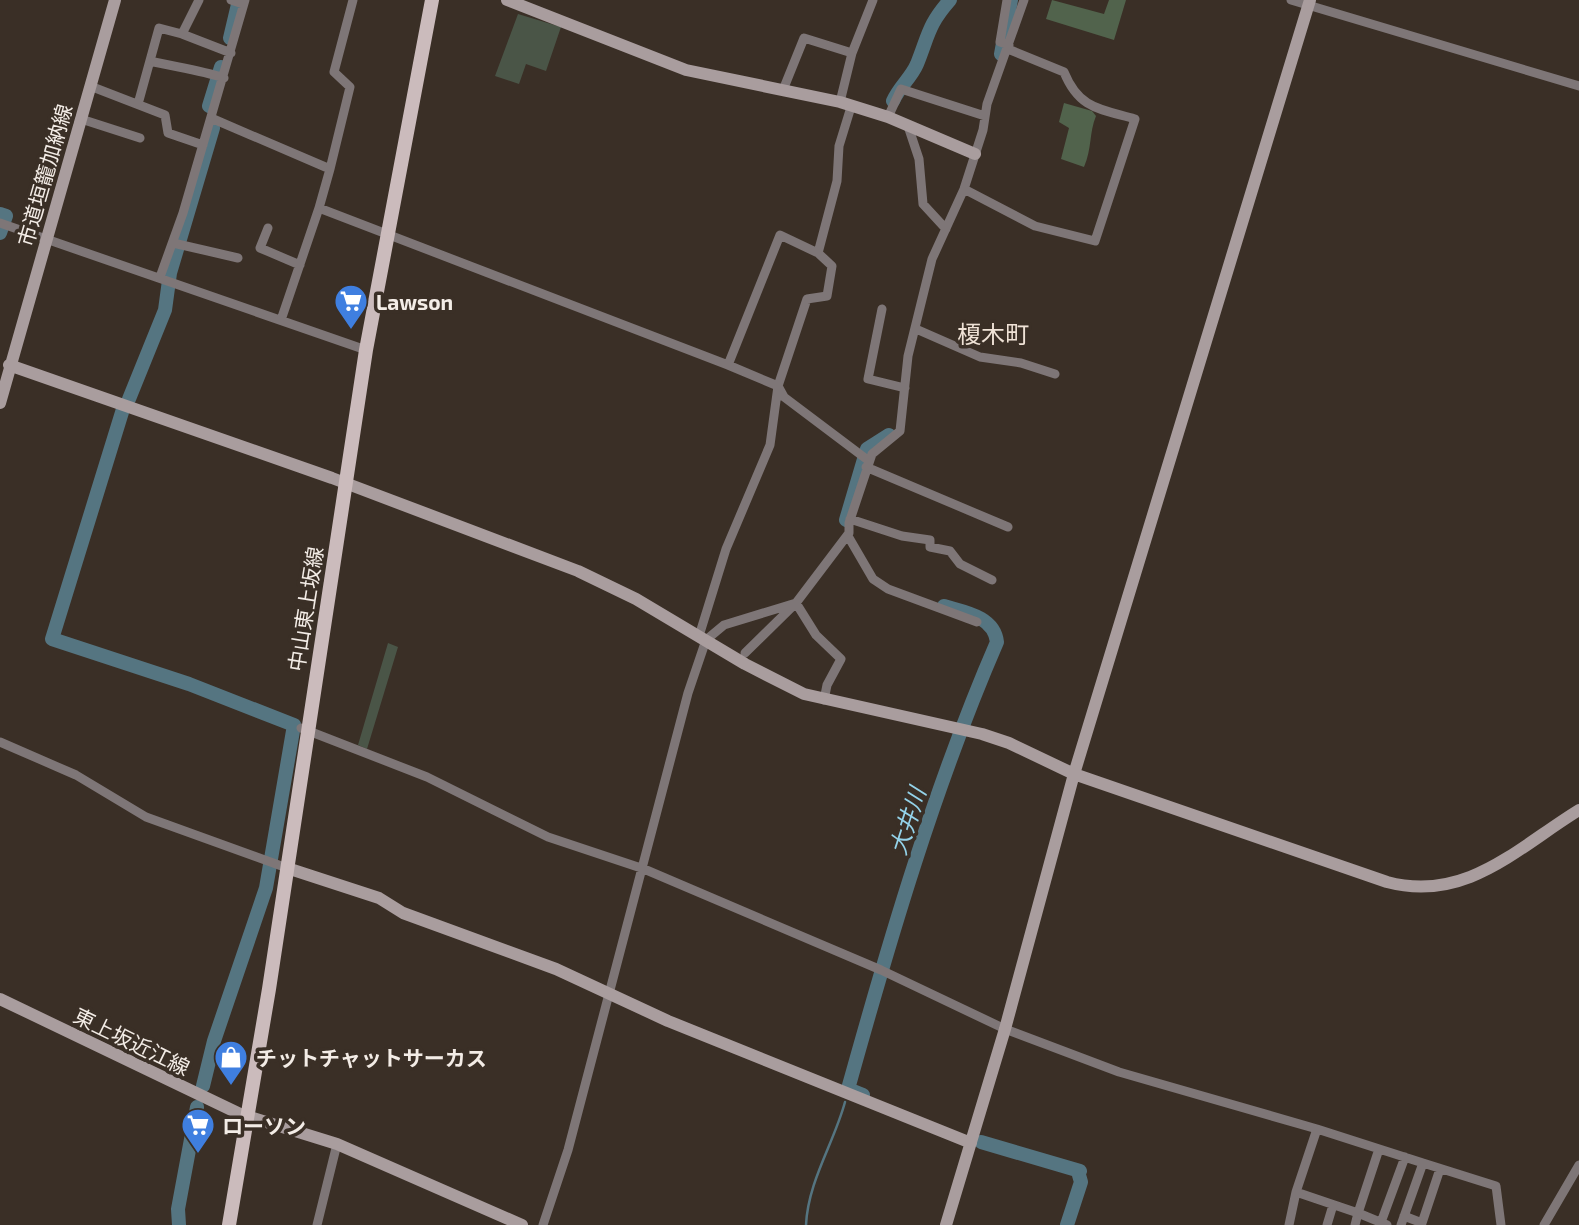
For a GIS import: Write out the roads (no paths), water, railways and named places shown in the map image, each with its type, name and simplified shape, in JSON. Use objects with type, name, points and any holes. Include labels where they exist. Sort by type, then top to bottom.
[{"type":"main road","name":"中山東上坂線","points":[[229,1225],[277,866],[304,729],[362,349],[423,0]]},
{"type":"main road","name":"中山東上坂線","points":[[382,231],[432,0]]},
{"type":"main road","name":"中山東上坂線","points":[[221,1225],[244,1116]]},
{"type":"street","name":"市道垣籠加納線","points":[[0,402],[115,0]]},
{"type":"street","points":[[183,34],[199,0]]},
{"type":"street","points":[[166,279],[244,2],[231,0]]},
{"type":"street","points":[[281,320],[320,208],[350,87],[334,72],[353,0]]},
{"type":"street","points":[[507,0],[686,69],[888,117],[975,155]]},
{"type":"street","points":[[818,253],[837,181],[852,53],[873,0]]},
{"type":"street","points":[[1007,0],[1007,45]]},
{"type":"street","points":[[745,653],[796,603],[848,536],[866,461],[900,431],[908,356],[932,259],[964,188],[1007,45],[1024,0]]},
{"type":"street","points":[[1291,0],[1309,3],[1579,86]]},
{"type":"street","points":[[946,1225],[1005,1029],[1074,774],[1309,3]]},
{"type":"street","points":[[138,104],[159,28],[183,34],[231,53]]},
{"type":"street","points":[[783,90],[804,38],[852,53]]},
{"type":"street","points":[[964,188],[1035,226],[1095,241],[1135,119],[1084,102],[1076,96],[1064,72],[1007,45]]},
{"type":"street","points":[[150,61],[192,72],[201,70],[224,78]]},
{"type":"street","points":[[90,86],[165,115],[169,133],[203,145]]},
{"type":"street","points":[[888,117],[901,89],[985,116]]},
{"type":"street","points":[[211,118],[330,169]]},
{"type":"street","points":[[81,119],[140,138]]},
{"type":"street","points":[[908,127],[919,159],[923,204],[946,229]]},
{"type":"street","points":[[320,208],[778,386],[784,397],[866,461],[1009,527]]},
{"type":"street","points":[[2,224],[362,349]]},
{"type":"street","points":[[268,228],[260,248],[300,265]]},
{"type":"street","points":[[543,1225],[568,1150],[726,549],[770,445],[778,386],[807,299],[827,296],[832,266],[818,253],[780,236],[728,365]]},
{"type":"street","points":[[177,243],[238,258]]},
{"type":"street","points":[[882,309],[868,379],[905,388]]},
{"type":"street","points":[[916,329],[980,357],[1021,363],[1055,374]]},
{"type":"street","points":[[9,365],[341,482],[578,571],[636,599],[784,686],[824,700],[961,729],[1009,743],[1074,774],[1387,882],[1423,889],[1455,884],[1476,875],[1579,810]]},
{"type":"street","points":[[850,519],[902,536],[930,540],[930,547],[950,551],[960,564],[992,580]]},
{"type":"street","points":[[848,536],[873,579],[888,589],[977,622]]},
{"type":"street","points":[[796,603],[816,635],[841,659],[827,685],[824,700]]},
{"type":"street","points":[[702,638],[724,625],[796,603]]},
{"type":"street","points":[[304,729],[427,777],[548,836],[644,869],[883,971],[1005,1029],[1119,1072],[1317,1129],[1496,1186],[1501,1225]]},
{"type":"street","points":[[0,742],[76,775],[146,817],[277,866],[379,898],[403,913],[556,969],[607,995],[870,1105],[971,1143]]},
{"type":"street","name":"東上坂近江線","points":[[0,999],[244,1116],[337,1144],[522,1225]]},
{"type":"street","points":[[1289,1225],[1296,1192],[1317,1129]]},
{"type":"street","points":[[317,1225],[337,1144]]},
{"type":"street","points":[[1355,1225],[1379,1149]]},
{"type":"street","points":[[1296,1192],[1383,1224],[1405,1157]]},
{"type":"street","points":[[1423,1163],[1403,1220],[1422,1223],[1440,1169]]},
{"type":"street","points":[[1544,1225],[1579,1165]]},
{"type":"street","points":[[1327,1225],[1333,1205]]},
{"type":"waterway","points":[[230,38],[239,0]]},
{"type":"waterway","name":"大井川","points":[[893,101],[914,69],[933,23],[950,0]]},
{"type":"waterway","points":[[1001,54],[1011,0]]},
{"type":"waterway","points":[[209,106],[221,67]]},
{"type":"waterway","points":[[129,399],[165,310],[170,273],[213,128]]},
{"type":"waterway","points":[[0,214],[6,216],[0,233]]},
{"type":"waterway","points":[[123,409],[52,639],[189,684],[294,725],[266,888],[214,1041],[203,1086]]},
{"type":"waterway","name":"大井川","points":[[846,520],[867,449],[889,435]]},
{"type":"waterway","name":"大井川","points":[[863,1095],[848,1089],[880,976],[953,751],[997,642],[990,626],[977,616],[944,606]]},
{"type":"waterway","points":[[806,1225],[811,1193],[845,1102]]},
{"type":"waterway","points":[[179,1225],[178,1209],[197,1107]]},
{"type":"waterway","name":"大井川","points":[[981,1142],[1080,1171]]},
{"type":"waterway","name":"大井川","points":[[1067,1225],[1081,1182],[1079,1175]]},
{"type":"place","name":"Lawson","points":[[351,331]]},
{"type":"place","name":"チットチャットサーカス","points":[[231,1087]]},
{"type":"place","name":"ローソン","points":[[198,1155]]},
{"type":"district","name":"榎木町","points":[[993,333]]}]
